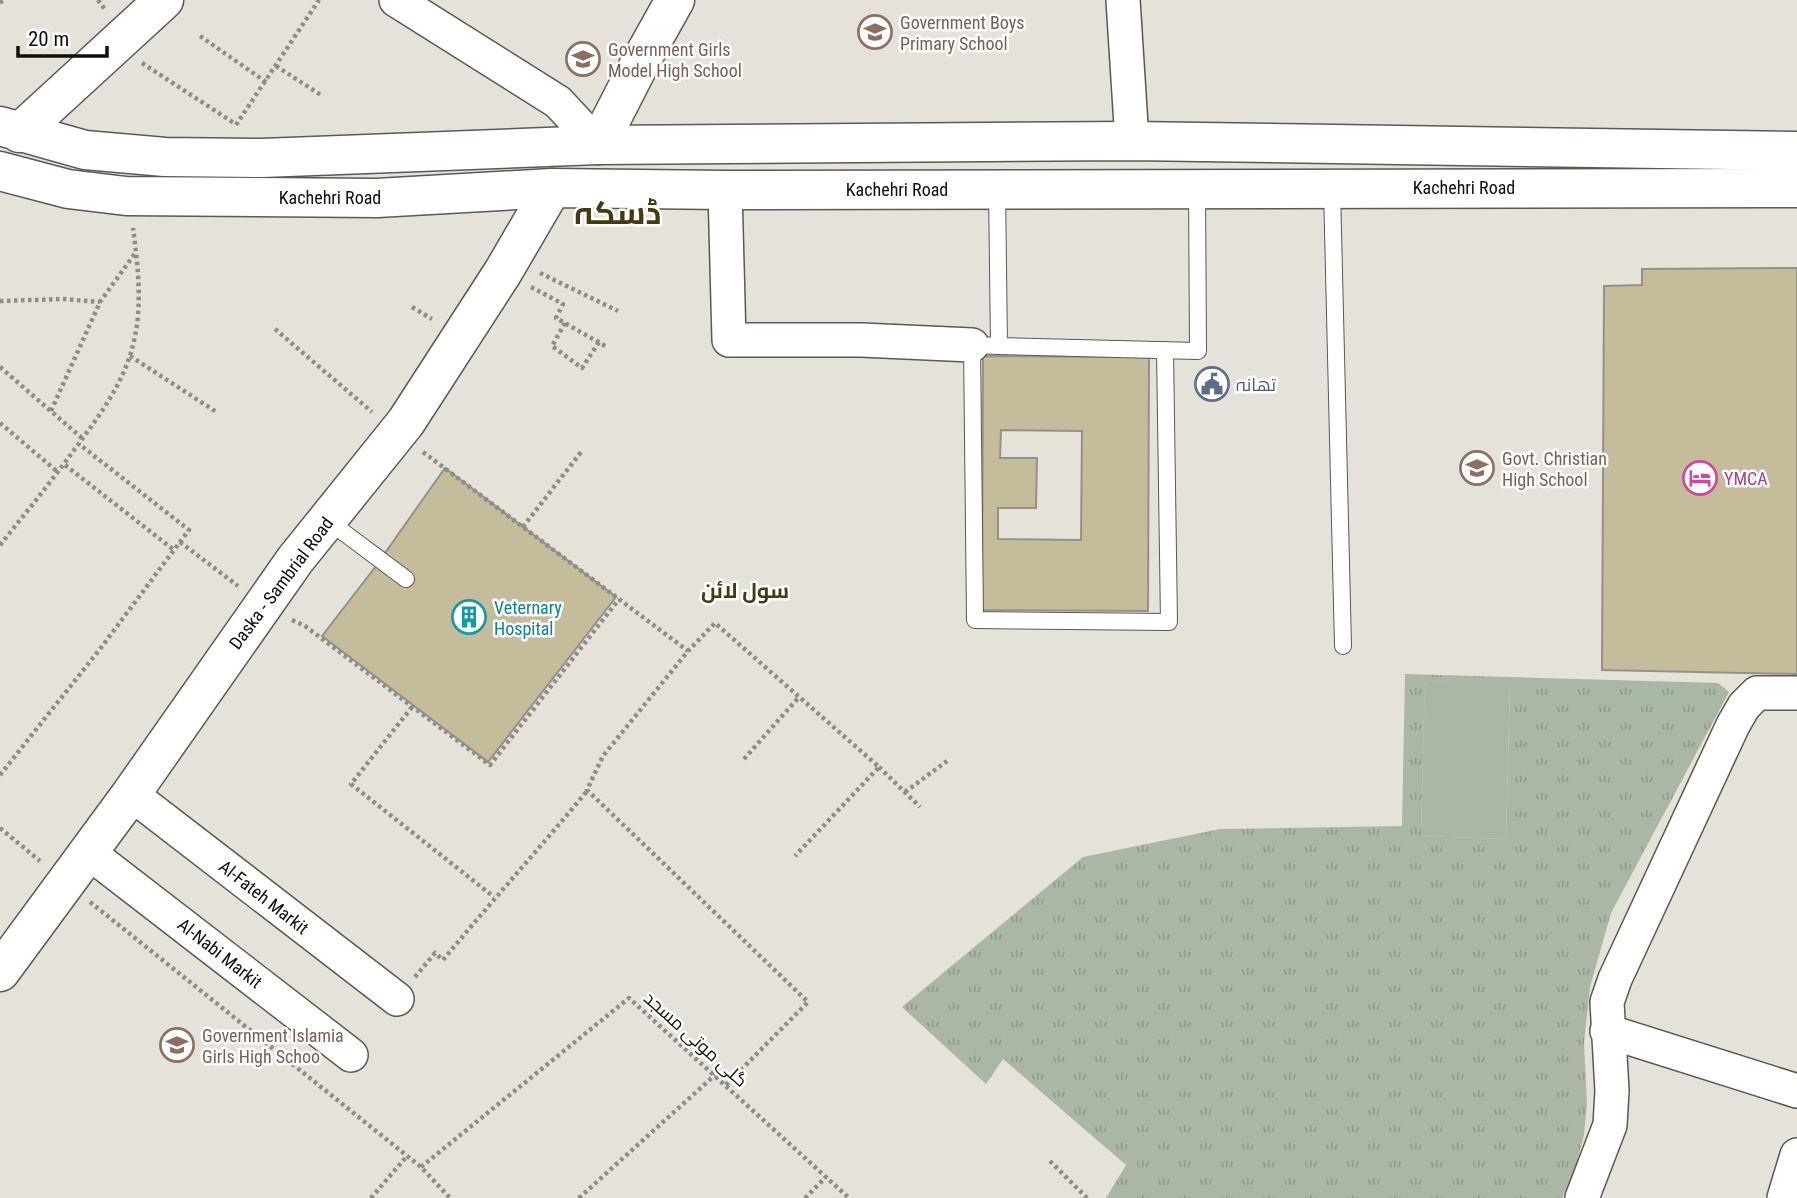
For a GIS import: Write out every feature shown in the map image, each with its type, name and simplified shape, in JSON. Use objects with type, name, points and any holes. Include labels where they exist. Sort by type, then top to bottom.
[{"type":"main road","points":[[10,129],[114,46],[164,0]]},
{"type":"main road","points":[[598,145],[675,0]]},
{"type":"main road","points":[[10,129],[85,150],[165,157],[237,141],[262,158],[598,145],[1132,141],[1797,151]]},
{"type":"main road","points":[[997,188],[998,142]]},
{"type":"main road","name":"Kachehri Road","points":[[0,171],[68,189],[131,196],[377,198],[552,188],[1797,188]]},
{"type":"main road","name":"Daska - Sambrial Road","points":[[0,972],[131,794],[261,605],[397,433],[511,258],[552,188]]},
{"type":"street","points":[[396,0],[558,102],[598,145]]},
{"type":"street","points":[[1124,0],[1132,141]]},
{"type":"street","points":[[725,190],[729,340],[861,340],[986,345]]},
{"type":"street","points":[[1582,1198],[1610,1125],[1612,1091],[1607,1002],[1615,979],[1744,706],[1757,693],[1797,693]]},
{"type":"street","name":"Al-Fateh Markit","points":[[131,794],[397,999]]},
{"type":"street","name":"Al-Nabi Markit","points":[[88,852],[351,1055]]},
{"type":"street","points":[[1607,1031],[1797,1091]]},
{"type":"lane","points":[[1332,187],[1343,646]]},
{"type":"lane","points":[[997,188],[986,345],[975,621],[1169,622],[1166,350]]},
{"type":"lane","points":[[986,345],[1198,351],[1197,188]]},
{"type":"lane","points":[[327,520],[406,579]]},
{"type":"path","points":[[114,46],[237,141],[266,82],[319,0]]},
{"type":"path","points":[[200,36],[266,82]]},
{"type":"path","points":[[276,66],[321,95]]},
{"type":"path","points":[[0,545],[83,439],[113,393],[130,356],[134,343],[139,287],[131,196]]},
{"type":"path","points":[[51,411],[100,302],[136,251]]},
{"type":"path","points":[[511,258],[618,311]]},
{"type":"path","points":[[0,301],[63,299],[100,302]]},
{"type":"path","points":[[563,304],[556,318],[607,347]]},
{"type":"path","points":[[565,323],[552,346],[582,368],[599,342]]},
{"type":"path","points":[[275,329],[397,433],[688,651]]},
{"type":"path","points":[[130,356],[218,413]]},
{"type":"path","points":[[0,367],[83,439]]},
{"type":"path","points":[[0,422],[59,473]]},
{"type":"path","points":[[0,775],[190,530],[79,444]]},
{"type":"path","points":[[523,527],[582,452]]},
{"type":"path","points":[[65,465],[174,550]]},
{"type":"path","points":[[180,542],[261,605],[305,626],[490,765],[620,599]]},
{"type":"path","points":[[397,999],[435,953],[443,960],[494,897],[550,836],[587,790],[603,756],[688,651],[715,623],[879,766],[920,807]]},
{"type":"path","points":[[744,759],[800,697]]},
{"type":"path","points":[[412,708],[351,783],[494,897]]},
{"type":"path","points":[[905,792],[947,761]]},
{"type":"path","points":[[795,856],[879,766]]},
{"type":"path","points":[[587,790],[808,1002],[726,1085]]},
{"type":"path","points":[[0,828],[421,1167],[450,1198]]},
{"type":"path","name":"گلی موتی مسجد","points":[[421,1167],[629,998],[849,1198]]},
{"type":"path","points":[[323,1088],[351,1055]]},
{"type":"path","points":[[579,1198],[715,1075]]},
{"type":"path","points":[[371,1198],[407,1156]]},
{"type":"path","points":[[1050,1161],[1087,1198]]},
{"type":"path","points":[[805,1198],[826,1177]]},
{"type":"green space","points":[[1405,674],[1718,683],[1729,692],[1611,913],[1590,987],[1584,1043],[1587,1104],[1584,1135],[1576,1166],[1562,1198],[1106,1198],[1126,1165],[1003,1059],[986,1084],[902,1007],[1083,857],[1220,829],[1402,826]],"holes":[[[1425,680],[1510,683],[1506,839],[1421,836]]]},
{"type":"green space","points":[[1425,680],[1510,682],[1506,839],[1421,836]]},
{"type":"building","name":"YMCA","points":[[1797,268],[1797,674],[1602,670],[1604,286],[1642,285],[1642,269]]},
{"type":"building","points":[[983,356],[1149,357],[1148,611],[982,610]],"holes":[[[1001,430],[1082,431],[1081,540],[998,539],[998,508],[1036,508],[1037,458],[1000,458]]]},
{"type":"building","name":"Veternary Hospital","points":[[445,468],[616,597],[488,762],[322,636],[376,566],[368,541],[385,553]]},
{"type":"place","name":"Government Boys Primary School","points":[[875,32]]},
{"type":"place","name":"Government Girls Model High School","points":[[583,59]]},
{"type":"place","name":"تھانہ","points":[[1212,384]]},
{"type":"place","name":"Govt. Christian High School","points":[[1477,468]]},
{"type":"place","name":"YMCA","points":[[1700,478]]},
{"type":"place","name":"Veternary Hospital","points":[[469,617]]},
{"type":"place","name":"Government Islamia Girls High Schoo","points":[[177,1045]]},
{"type":"district","name":"ڈسکہ","points":[[618,213]]},
{"type":"district","name":"سول لائن","points":[[745,591]]}]
